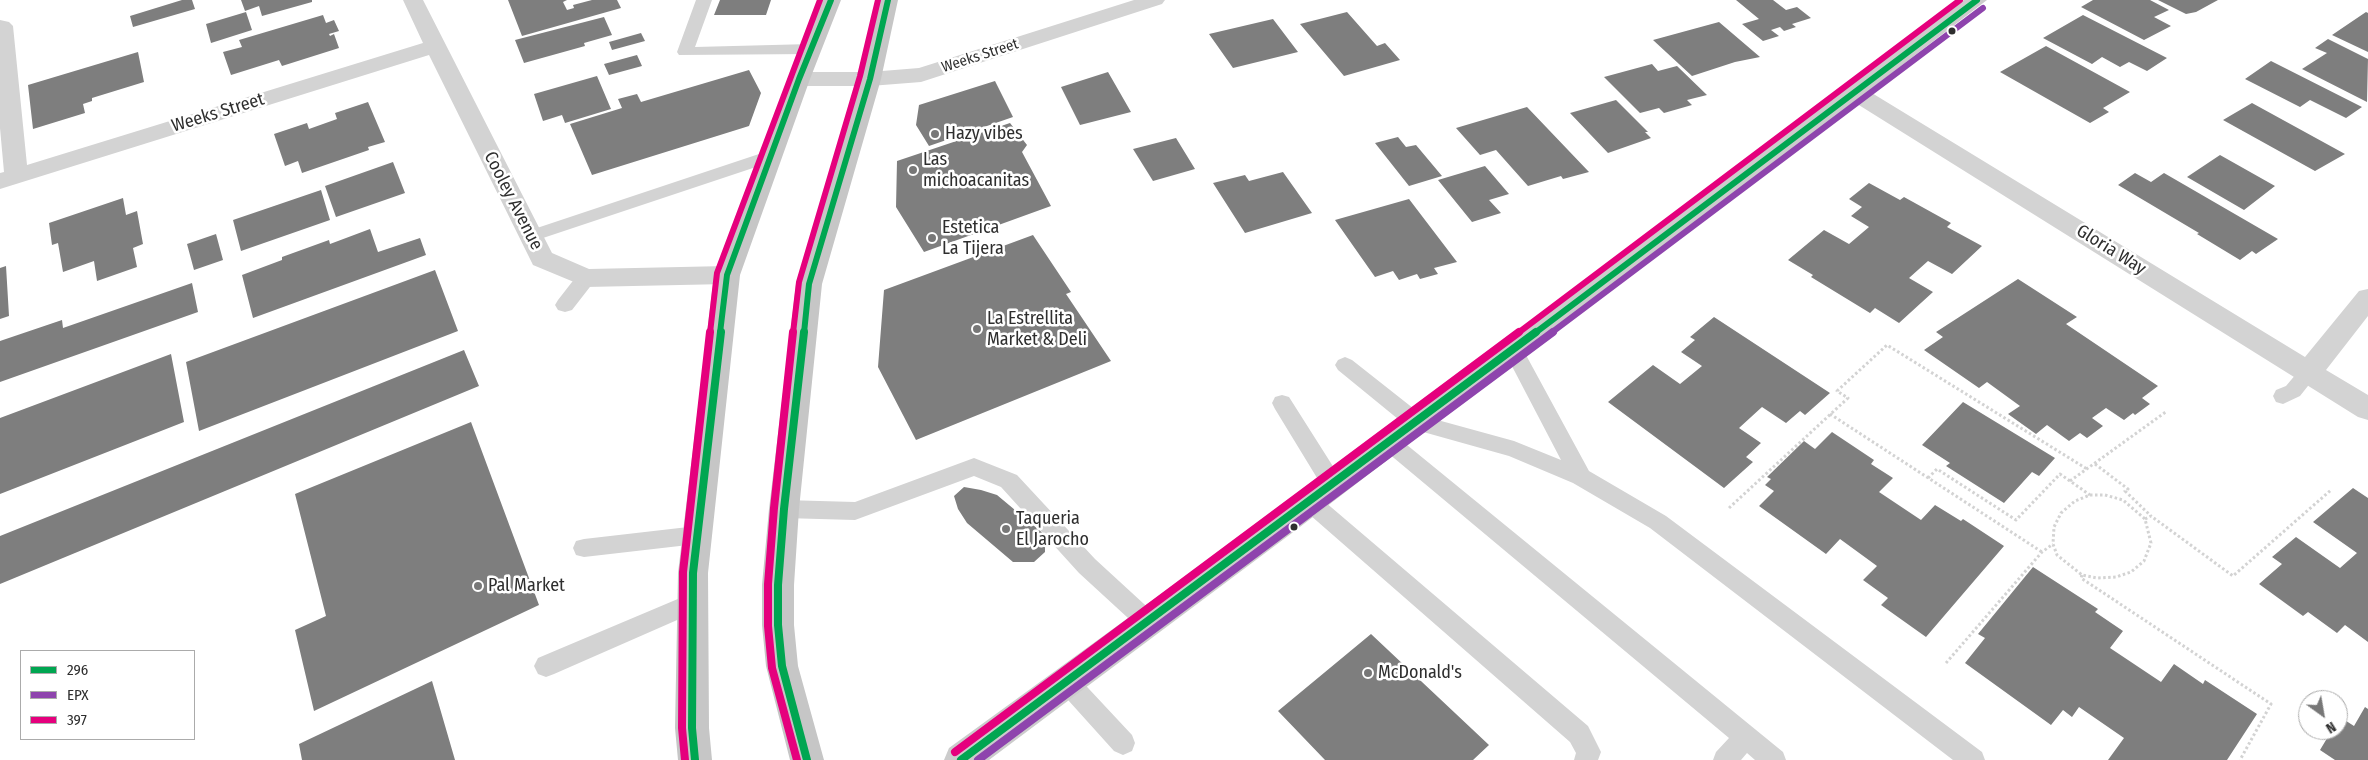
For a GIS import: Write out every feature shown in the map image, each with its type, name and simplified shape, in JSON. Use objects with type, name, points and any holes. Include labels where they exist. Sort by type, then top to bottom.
[{"type":"main road","points":[[696,760],[692,728],[692,603],[697,535],[727,275],[799,79],[831,0]]},
{"type":"main road","points":[[807,760],[782,666],[778,625],[778,586],[784,509],[809,284],[870,79],[888,0]]},
{"type":"main road","points":[[961,760],[1321,494],[1977,0]]},
{"type":"street","name":"Cooley Avenue","points":[[413,0],[542,259],[586,278],[727,275]]},
{"type":"street","name":"Weeks Street","points":[[799,79],[870,79],[921,75],[1155,0]]},
{"type":"street","points":[[2,26],[8,179]]},
{"type":"street","name":"Weeks Street","points":[[8,179],[435,46]]},
{"type":"street","name":"Gloria Way","points":[[1854,92],[2368,409]]},
{"type":"street","points":[[2309,372],[2368,298]]},
{"type":"lane","points":[[704,0],[685,52],[811,50]]},
{"type":"lane","points":[[531,236],[771,156]]},
{"type":"lane","points":[[565,305],[586,278]]},
{"type":"lane","points":[[1513,349],[1581,477]]},
{"type":"lane","points":[[1344,364],[1416,422],[1514,449],[1581,477],[1658,522],[1973,760]]},
{"type":"lane","points":[[2283,396],[2293,391],[2309,372]]},
{"type":"lane","points":[[1282,403],[1321,494],[1579,734],[1589,752],[1586,760]]},
{"type":"lane","points":[[1389,442],[1774,760]]},
{"type":"lane","points":[[784,509],[855,511],[974,467],[1009,481],[1087,566],[1148,622]]},
{"type":"lane","points":[[584,548],[697,535]]},
{"type":"lane","points":[[546,666],[692,603]]},
{"type":"lane","points":[[1068,682],[1124,743]]},
{"type":"lane","points":[[1724,760],[1746,737]]},
{"type":"path","points":[[1729,508],[1848,398],[1838,391],[1886,345],[2087,469]]},
{"type":"path","points":[[2070,481],[2167,411]]},
{"type":"path","points":[[1830,414],[2042,552]]},
{"type":"path","points":[[2095,464],[2128,489],[2125,491],[2142,505],[2151,516],[2233,576],[2331,490]]},
{"type":"path","points":[[1928,478],[1937,469],[2016,520],[2060,474],[2090,495]]},
{"type":"path","points":[[2090,495],[2105,495],[2124,500],[2145,519],[2151,543],[2144,561],[2131,572],[2116,577],[2082,575],[2066,565],[2057,555],[2053,544],[2054,527],[2061,513],[2075,501],[2090,495]]},
{"type":"path","points":[[2145,519],[2151,516]]},
{"type":"path","points":[[1946,663],[2042,552],[2053,544]]},
{"type":"path","points":[[2082,575],[2081,578],[2271,704],[2240,760]]},
{"type":"building","points":[[182,0],[192,0],[195,9],[133,27],[130,16]]},
{"type":"building","points":[[241,0],[312,0],[312,2],[262,16],[259,6],[245,11]]},
{"type":"building","points":[[508,0],[567,0],[563,2],[567,10],[574,8],[573,5],[592,0],[617,0],[621,8],[522,36]]},
{"type":"building","points":[[720,0],[771,0],[766,15],[714,15]]},
{"type":"building","points":[[1736,0],[1773,0],[1786,10],[1797,7],[1811,18],[1792,24],[1796,27],[1784,31],[1780,27],[1771,30],[1779,36],[1763,41],[1742,24],[1759,19]]},
{"type":"building","points":[[2093,0],[2150,0],[2169,10],[2154,17],[2171,26],[2144,40],[2081,7]]},
{"type":"building","points":[[2158,0],[2218,0],[2196,12],[2186,14]]},
{"type":"building","points":[[246,12],[252,30],[211,43],[206,24]]},
{"type":"building","points":[[1347,12],[1377,46],[1385,43],[1400,60],[1344,76],[1300,24]]},
{"type":"building","points":[[2366,12],[2368,13],[2368,52],[2332,35]]},
{"type":"building","points":[[323,15],[326,23],[334,20],[339,31],[329,34],[330,36],[334,34],[339,48],[282,66],[279,60],[231,75],[223,52],[242,47],[239,40]]},
{"type":"building","points":[[2083,15],[2167,58],[2147,71],[2129,62],[2120,67],[2102,57],[2092,64],[2043,38]]},
{"type":"building","points":[[604,17],[612,35],[584,43],[585,46],[524,63],[515,40]]},
{"type":"building","points":[[1273,19],[1298,52],[1233,68],[1209,34]]},
{"type":"building","points":[[1719,22],[1760,57],[1735,62],[1692,76],[1653,40]]},
{"type":"building","points":[[641,33],[645,41],[612,50],[609,42]]},
{"type":"building","points":[[2328,39],[2368,59],[2367,102],[2302,69],[2327,53],[2315,48]]},
{"type":"building","points":[[2046,46],[2130,92],[2103,108],[2109,112],[2090,123],[2000,72]]},
{"type":"building","points":[[138,52],[144,82],[92,98],[92,101],[83,104],[85,113],[33,129],[28,85]]},
{"type":"building","points":[[637,55],[642,66],[609,75],[604,64]]},
{"type":"building","points":[[2271,61],[2362,107],[2346,118],[2310,100],[2300,107],[2245,79]]},
{"type":"building","points":[[1652,64],[1658,71],[1677,66],[1707,95],[1687,100],[1692,105],[1664,113],[1659,108],[1640,113],[1604,77]]},
{"type":"building","points":[[749,70],[761,93],[749,126],[592,175],[570,124],[622,108],[618,99],[637,94],[641,102]]},
{"type":"building","points":[[1108,72],[1131,112],[1080,125],[1061,87]]},
{"type":"building","points":[[597,76],[611,109],[565,123],[562,115],[543,121],[534,94]]},
{"type":"building","points":[[995,81],[1013,117],[929,146],[916,125],[919,105]]},
{"type":"building","points":[[1616,100],[1648,132],[1645,132],[1651,138],[1608,153],[1570,113]]},
{"type":"building","points":[[368,102],[385,142],[368,147],[369,150],[302,173],[298,161],[285,166],[274,134],[307,123],[309,129],[337,119],[335,113]]},
{"type":"building","points":[[2252,103],[2345,154],[2315,171],[2223,120]]},
{"type":"building","points":[[1527,107],[1589,172],[1563,179],[1561,176],[1528,186],[1496,150],[1480,155],[1456,128]]},
{"type":"building","points":[[1010,123],[1027,145],[1022,152],[1051,206],[924,252],[896,207],[897,161]]},
{"type":"building","points":[[1398,137],[1406,147],[1416,145],[1442,176],[1409,186],[1375,143]]},
{"type":"building","points":[[1176,138],[1195,169],[1153,181],[1133,149]]},
{"type":"building","points":[[2220,155],[2275,186],[2244,210],[2187,177]]},
{"type":"building","points":[[393,162],[405,193],[336,217],[325,186]]},
{"type":"building","points":[[1485,166],[1509,194],[1489,200],[1501,213],[1472,222],[1438,180]]},
{"type":"building","points":[[1283,172],[1312,213],[1245,233],[1213,183],[1245,175],[1249,181]]},
{"type":"building","points":[[2135,173],[2151,182],[2164,173],[2278,239],[2256,254],[2252,251],[2240,260],[2197,234],[2199,233],[2118,185]]},
{"type":"building","points":[[1869,183],[1900,200],[1904,197],[1951,223],[1947,227],[1982,246],[1952,274],[1928,261],[1909,278],[1933,292],[1899,323],[1875,308],[1870,313],[1811,277],[1813,275],[1788,260],[1824,230],[1849,244],[1869,227],[1851,216],[1862,207],[1849,199]]},
{"type":"building","points":[[321,190],[330,220],[241,251],[233,220]]},
{"type":"building","points":[[123,198],[126,215],[137,211],[143,244],[133,248],[137,267],[97,281],[94,261],[63,272],[58,243],[52,245],[49,223]]},
{"type":"building","points":[[1409,199],[1457,262],[1434,268],[1438,274],[1420,279],[1417,274],[1399,280],[1393,271],[1375,277],[1335,220]]},
{"type":"building","points":[[370,229],[378,252],[420,238],[426,255],[253,318],[242,275],[282,260],[282,257],[329,240],[330,244]]},
{"type":"building","points":[[216,234],[223,260],[194,270],[187,244]]},
{"type":"building","points":[[1033,235],[1071,292],[1066,294],[1111,361],[916,440],[878,367],[884,290]]},
{"type":"building","points":[[6,266],[9,316],[0,319],[0,268]]},
{"type":"building","points":[[435,270],[458,331],[199,431],[186,362]]},
{"type":"building","points":[[2018,279],[2077,317],[2066,324],[2158,386],[2142,398],[2150,404],[2135,415],[2133,413],[2124,420],[2106,408],[2092,418],[2103,426],[2087,438],[2080,433],[2069,441],[2047,425],[2036,434],[2008,414],[2020,406],[1987,382],[1979,388],[1924,350],[1943,337],[1936,332]]},
{"type":"building","points":[[192,283],[198,312],[0,382],[0,341],[62,320],[63,328]]},
{"type":"building","points":[[1714,317],[1830,393],[1805,415],[1800,411],[1786,423],[1762,407],[1739,428],[1761,443],[1746,457],[1753,462],[1724,488],[1608,402],[1653,365],[1680,384],[1702,366],[1681,352],[1695,340],[1690,337]]},
{"type":"building","points":[[464,350],[479,386],[0,584],[0,536]]},
{"type":"building","points":[[171,354],[184,422],[0,494],[0,418]]},
{"type":"building","points":[[1963,402],[2055,458],[2039,476],[2032,472],[2004,503],[1946,466],[1950,463],[1922,445]]},
{"type":"building","points":[[471,422],[539,605],[314,711],[295,630],[326,616],[295,494]]},
{"type":"building","points":[[1832,432],[1874,460],[1871,464],[1893,478],[1879,492],[1921,520],[1935,505],[1961,521],[1963,519],[2004,546],[1926,637],[1881,605],[1888,598],[1863,580],[1877,566],[1840,539],[1826,554],[1759,506],[1774,491],[1765,485],[1771,479],[1767,477],[1804,441],[1815,449]]},
{"type":"building","name":"Taqueria El Jarocho","points":[[964,487],[997,495],[1045,535],[1045,552],[1034,562],[1013,562],[967,523],[958,509],[954,496]]},
{"type":"building","points":[[2353,488],[2368,498],[2368,642],[2345,625],[2337,633],[2308,612],[2303,616],[2259,584],[2282,564],[2272,557],[2296,537],[2340,568],[2357,553],[2313,522]]},
{"type":"building","points":[[2033,567],[2098,609],[2095,612],[2123,631],[2110,648],[2161,682],[2174,664],[2203,684],[2205,680],[2257,714],[2227,760],[2108,760],[2124,738],[2079,707],[2072,717],[2063,710],[2051,725],[1965,663],[1985,638],[1978,634]]},
{"type":"building","name":"McDonald's","points":[[1371,634],[1489,745],[1473,760],[1325,760],[1278,711]]},
{"type":"building","points":[[432,681],[455,760],[302,760],[299,744]]},
{"type":"building","points":[[2365,707],[2368,709],[2368,760],[2335,760],[2320,750],[2326,740],[2348,740],[2348,722],[2354,726]]},
{"type":"transit line","name":"397","points":[[685,760],[682,728],[683,572],[717,273],[820,0]]},
{"type":"transit line","name":"296","points":[[695,760],[692,728],[693,573],[727,275],[799,79],[831,0]]},
{"type":"transit line","name":"397","points":[[797,760],[772,668],[768,626],[768,584],[774,508],[799,282],[860,76],[878,0]]},
{"type":"transit line","name":"296","points":[[807,760],[782,666],[778,625],[778,585],[784,509],[809,284],[870,79],[888,0]]},
{"type":"transit line","name":"397","points":[[955,752],[1279,513],[1960,0]]},
{"type":"transit line","name":"296","points":[[961,760],[1285,521],[1977,0]]},
{"type":"transit line","name":"EPX","points":[[978,760],[1291,529],[1983,8]]},
{"type":"place","name":"Hazy vibes","points":[[935,134]]},
{"type":"place","name":"Las michoacanitas","points":[[913,170]]},
{"type":"place","name":"Estetica La Tijera","points":[[932,238]]},
{"type":"place","name":"La Estrellita Market & Deli","points":[[977,329]]},
{"type":"place","name":"Taqueria El Jarocho","points":[[1006,529]]},
{"type":"place","name":"Pal Market","points":[[478,586]]},
{"type":"place","name":"McDonald's","points":[[1368,673]]}]
